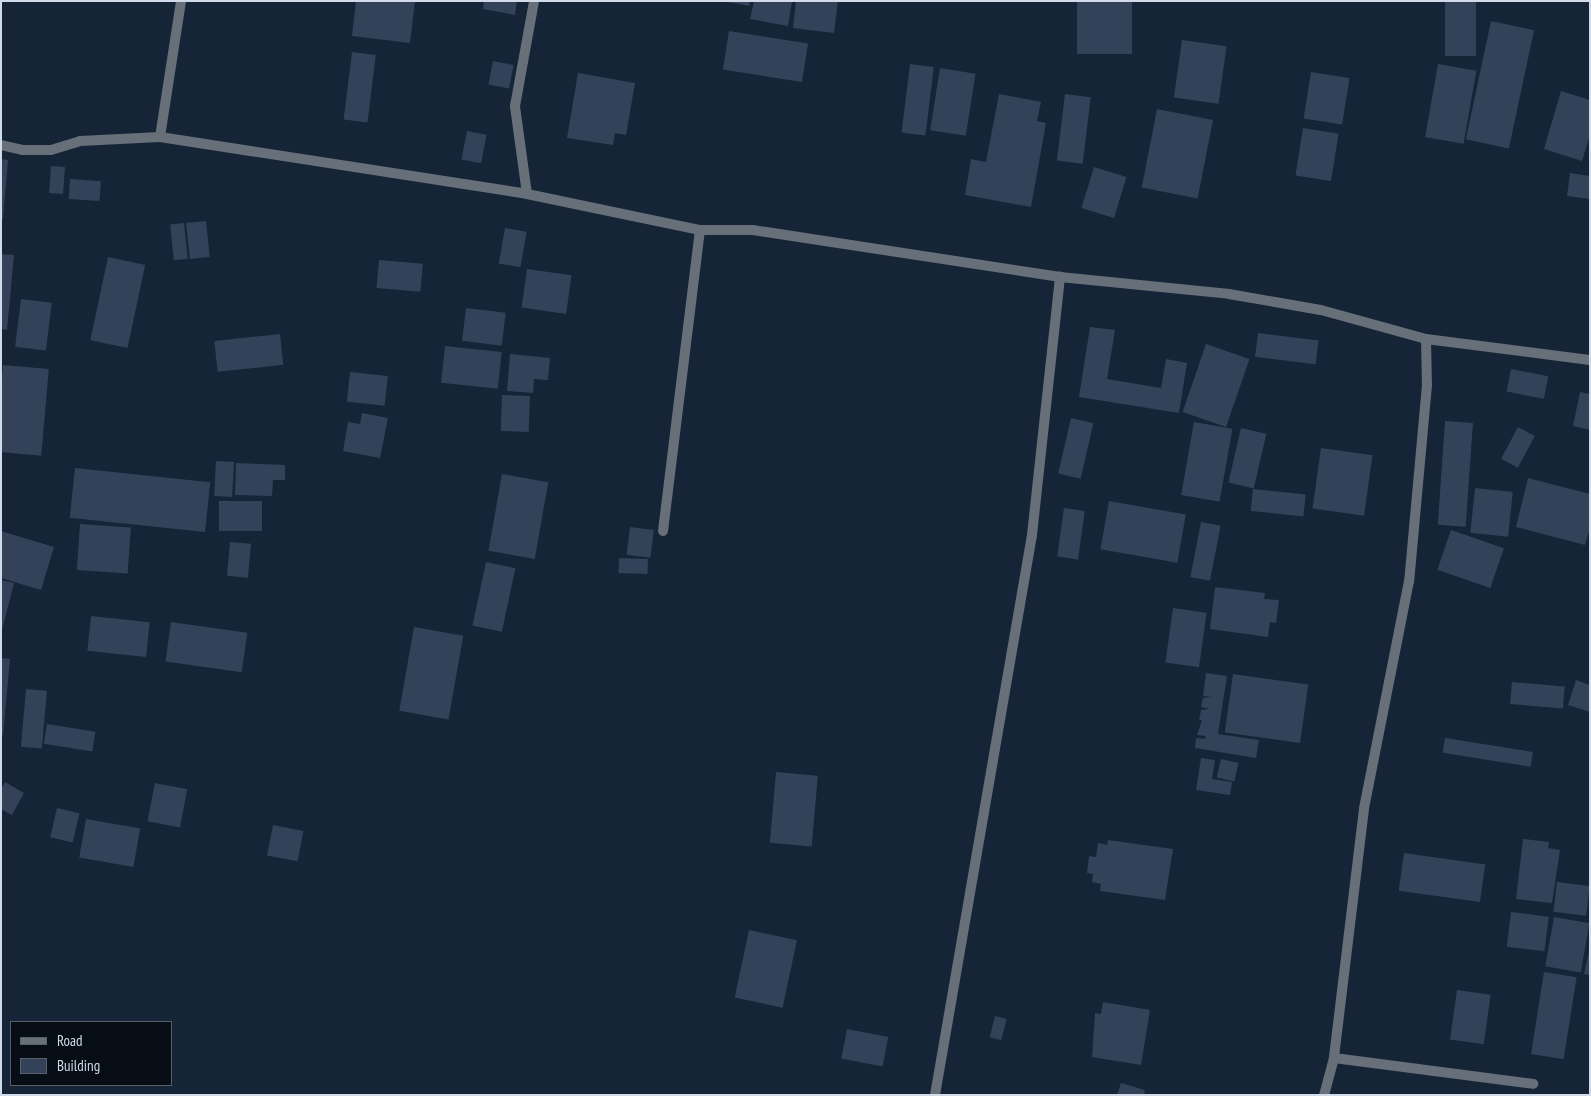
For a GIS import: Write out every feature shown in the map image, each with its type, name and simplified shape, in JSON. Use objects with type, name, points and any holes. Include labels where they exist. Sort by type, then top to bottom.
[{"type":"street","points":[[160,137],[181,1]]},
{"type":"street","points":[[527,194],[515,106],[534,1]]},
{"type":"street","points":[[1,145],[22,150],[51,150],[80,141],[160,137],[527,194],[700,230],[753,230],[1060,277],[1229,294],[1321,310],[1426,339],[1590,360]]},
{"type":"street","points":[[663,531],[700,230]]},
{"type":"street","points":[[935,1095],[1032,535],[1060,277]]},
{"type":"street","points":[[1324,1095],[1334,1058],[1364,808],[1409,581],[1427,385],[1426,339]]},
{"type":"street","points":[[1334,1058],[1533,1084]]},
{"type":"building","points":[[356,1],[415,1],[410,43],[352,36]]},
{"type":"building","points":[[484,1],[517,1],[515,15],[483,9]]},
{"type":"building","points":[[723,1],[750,1],[749,6]]},
{"type":"building","points":[[754,1],[792,1],[788,26],[750,19]]},
{"type":"building","points":[[796,1],[838,1],[834,33],[793,28]]},
{"type":"building","points":[[1077,1],[1132,1],[1132,54],[1077,54]]},
{"type":"building","points":[[1445,1],[1476,1],[1476,56],[1445,56]]},
{"type":"building","points":[[1491,21],[1534,30],[1509,149],[1466,139]]},
{"type":"building","points":[[729,31],[808,44],[802,82],[723,70]]},
{"type":"building","points":[[1182,40],[1227,46],[1218,104],[1174,97]]},
{"type":"building","points":[[352,52],[376,55],[368,122],[344,119]]},
{"type":"building","points":[[493,61],[514,65],[509,89],[488,85]]},
{"type":"building","points":[[910,64],[934,67],[925,135],[902,132]]},
{"type":"building","points":[[1438,64],[1476,71],[1464,144],[1425,137]]},
{"type":"building","points":[[940,68],[976,74],[966,136],[930,130]]},
{"type":"building","points":[[1311,72],[1350,78],[1342,125],[1304,118]]},
{"type":"building","points":[[578,73],[635,83],[626,135],[615,133],[613,145],[567,138]]},
{"type":"building","points":[[1561,91],[1590,100],[1590,135],[1582,161],[1544,149]]},
{"type":"building","points":[[999,94],[1041,102],[1037,121],[1046,123],[1031,207],[965,195],[971,159],[986,162]]},
{"type":"building","points":[[1065,94],[1091,97],[1083,164],[1057,161]]},
{"type":"building","points":[[1157,109],[1213,120],[1198,198],[1142,188]]},
{"type":"building","points":[[1303,128],[1339,134],[1331,181],[1295,175]]},
{"type":"building","points":[[467,131],[487,135],[481,163],[461,159]]},
{"type":"building","points":[[1,159],[8,160],[3,219],[1,219]]},
{"type":"building","points":[[51,166],[65,167],[63,194],[49,193]]},
{"type":"building","points":[[1094,167],[1127,177],[1114,218],[1081,208]]},
{"type":"building","points":[[1570,173],[1590,176],[1590,199],[1567,196]]},
{"type":"building","points":[[70,179],[101,181],[100,201],[69,199]]},
{"type":"building","points":[[206,221],[210,257],[190,259],[186,223]]},
{"type":"building","points":[[184,223],[188,259],[174,260],[170,224]]},
{"type":"building","points":[[505,228],[527,232],[520,267],[499,263]]},
{"type":"building","points":[[1,254],[14,255],[7,330],[1,329]]},
{"type":"building","points":[[108,257],[145,265],[127,348],[90,340]]},
{"type":"building","points":[[379,260],[423,264],[420,292],[377,288]]},
{"type":"building","points":[[527,269],[572,275],[566,314],[522,308]]},
{"type":"building","points":[[21,299],[52,303],[46,350],[15,347]]},
{"type":"building","points":[[466,308],[506,313],[502,346],[462,341]]},
{"type":"building","points":[[1090,327],[1115,330],[1107,379],[1161,388],[1166,359],[1187,363],[1179,413],[1079,397]]},
{"type":"building","points":[[1258,333],[1319,340],[1316,364],[1255,357]]},
{"type":"building","points":[[280,334],[283,365],[218,372],[214,341]]},
{"type":"building","points":[[1206,344],[1249,359],[1226,427],[1183,412]]},
{"type":"building","points":[[445,346],[502,352],[498,389],[441,383]]},
{"type":"building","points":[[510,354],[550,358],[548,380],[534,379],[533,393],[507,391]]},
{"type":"building","points":[[3,365],[49,369],[41,456],[1,452]]},
{"type":"building","points":[[1511,369],[1548,376],[1544,399],[1507,392]]},
{"type":"building","points":[[350,372],[388,376],[385,406],[347,402]]},
{"type":"building","points":[[1580,392],[1590,394],[1590,430],[1573,426]]},
{"type":"building","points":[[502,395],[530,396],[529,432],[501,431]]},
{"type":"building","points":[[362,413],[388,418],[380,458],[343,451],[348,422],[360,424]]},
{"type":"building","points":[[1071,418],[1093,423],[1081,479],[1058,474]]},
{"type":"building","points":[[1445,421],[1473,423],[1466,527],[1438,525]]},
{"type":"building","points":[[1194,422],[1232,429],[1220,502],[1181,495]]},
{"type":"building","points":[[1518,427],[1535,436],[1518,468],[1501,459]]},
{"type":"building","points":[[1241,428],[1266,434],[1254,488],[1228,483]]},
{"type":"building","points":[[1321,448],[1372,455],[1364,516],[1313,508]]},
{"type":"building","points":[[216,461],[234,462],[232,497],[214,496]]},
{"type":"building","points":[[236,463],[285,465],[285,480],[273,480],[272,496],[235,495]]},
{"type":"building","points":[[75,468],[210,482],[205,532],[70,518]]},
{"type":"building","points":[[502,474],[548,482],[535,559],[488,551]]},
{"type":"building","points":[[1528,478],[1590,494],[1590,528],[1585,545],[1516,527]]},
{"type":"building","points":[[1475,488],[1513,492],[1508,537],[1470,533]]},
{"type":"building","points":[[1253,489],[1306,495],[1303,516],[1251,511]]},
{"type":"building","points":[[219,501],[262,501],[262,531],[219,531]]},
{"type":"building","points":[[1109,501],[1186,515],[1177,563],[1100,549]]},
{"type":"building","points":[[1064,508],[1085,511],[1078,559],[1057,557]]},
{"type":"building","points":[[1201,522],[1221,526],[1210,581],[1190,577]]},
{"type":"building","points":[[80,524],[131,528],[128,573],[77,570]]},
{"type":"building","points":[[630,527],[654,530],[650,558],[627,555]]},
{"type":"building","points":[[1451,530],[1504,548],[1490,588],[1437,570]]},
{"type":"building","points":[[1,531],[54,547],[41,590],[1,578]]},
{"type":"building","points":[[230,542],[251,544],[248,578],[227,576]]},
{"type":"building","points":[[619,558],[648,559],[647,574],[618,573]]},
{"type":"building","points":[[486,562],[515,568],[502,632],[472,626]]},
{"type":"building","points":[[1,580],[14,583],[2,630],[1,630]]},
{"type":"building","points":[[1215,587],[1265,593],[1264,599],[1279,600],[1276,623],[1270,622],[1268,637],[1210,629]]},
{"type":"building","points":[[1173,608],[1207,613],[1199,667],[1165,662]]},
{"type":"building","points":[[91,616],[150,622],[146,657],[87,651]]},
{"type":"building","points":[[171,622],[247,633],[242,672],[165,662]]},
{"type":"building","points":[[414,627],[463,636],[448,719],[399,711]]},
{"type":"building","points":[[1,658],[10,659],[3,735],[1,735]]},
{"type":"building","points":[[1206,673],[1227,676],[1218,734],[1259,740],[1256,758],[1195,748],[1196,738],[1205,739],[1206,736],[1197,735],[1202,720],[1199,720],[1201,710],[1210,709],[1201,707],[1203,698],[1212,697],[1203,696]]},
{"type":"building","points":[[1233,674],[1308,685],[1300,743],[1225,732]]},
{"type":"building","points":[[1576,680],[1590,685],[1590,712],[1568,705]]},
{"type":"building","points":[[1512,682],[1565,687],[1563,709],[1510,704]]},
{"type":"building","points":[[26,689],[47,691],[42,749],[21,747]]},
{"type":"building","points":[[47,724],[95,732],[92,751],[44,744]]},
{"type":"building","points":[[1445,738],[1533,752],[1531,767],[1443,753]]},
{"type":"building","points":[[1201,758],[1215,760],[1212,779],[1232,782],[1230,795],[1196,790]]},
{"type":"building","points":[[1221,759],[1239,763],[1234,782],[1217,778]]},
{"type":"building","points":[[776,772],[818,776],[812,846],[770,843]]},
{"type":"building","points":[[5,782],[24,793],[12,815],[1,809],[1,789]]},
{"type":"building","points":[[155,783],[187,789],[180,828],[148,821]]},
{"type":"building","points":[[57,808],[79,813],[73,842],[50,837]]},
{"type":"building","points":[[86,819],[140,829],[133,867],[79,857]]},
{"type":"building","points":[[273,825],[303,831],[298,861],[267,855]]},
{"type":"building","points":[[1523,839],[1549,842],[1548,848],[1560,850],[1552,903],[1516,899]]},
{"type":"building","points":[[1108,840],[1173,849],[1165,900],[1100,891],[1101,884],[1092,882],[1093,874],[1087,873],[1089,856],[1096,857],[1098,843],[1107,845]]},
{"type":"building","points":[[1404,853],[1485,864],[1480,902],[1399,891]]},
{"type":"building","points":[[1557,882],[1590,886],[1586,916],[1553,912]]},
{"type":"building","points":[[1511,912],[1549,917],[1544,951],[1507,947]]},
{"type":"building","points":[[1554,917],[1589,923],[1581,972],[1545,966]]},
{"type":"building","points":[[749,930],[797,940],[783,1008],[735,997]]},
{"type":"building","points":[[1590,946],[1590,975],[1584,974]]},
{"type":"building","points":[[1544,972],[1577,977],[1564,1059],[1531,1054]]},
{"type":"building","points":[[1457,990],[1491,995],[1484,1044],[1450,1040]]},
{"type":"building","points":[[1103,1002],[1150,1010],[1141,1065],[1092,1057],[1095,1013],[1101,1014]]},
{"type":"building","points":[[995,1016],[1007,1019],[1001,1040],[990,1037]]},
{"type":"building","points":[[847,1029],[888,1037],[883,1066],[841,1058]]},
{"type":"building","points":[[1121,1083],[1145,1090],[1144,1095],[1117,1095]]}]
